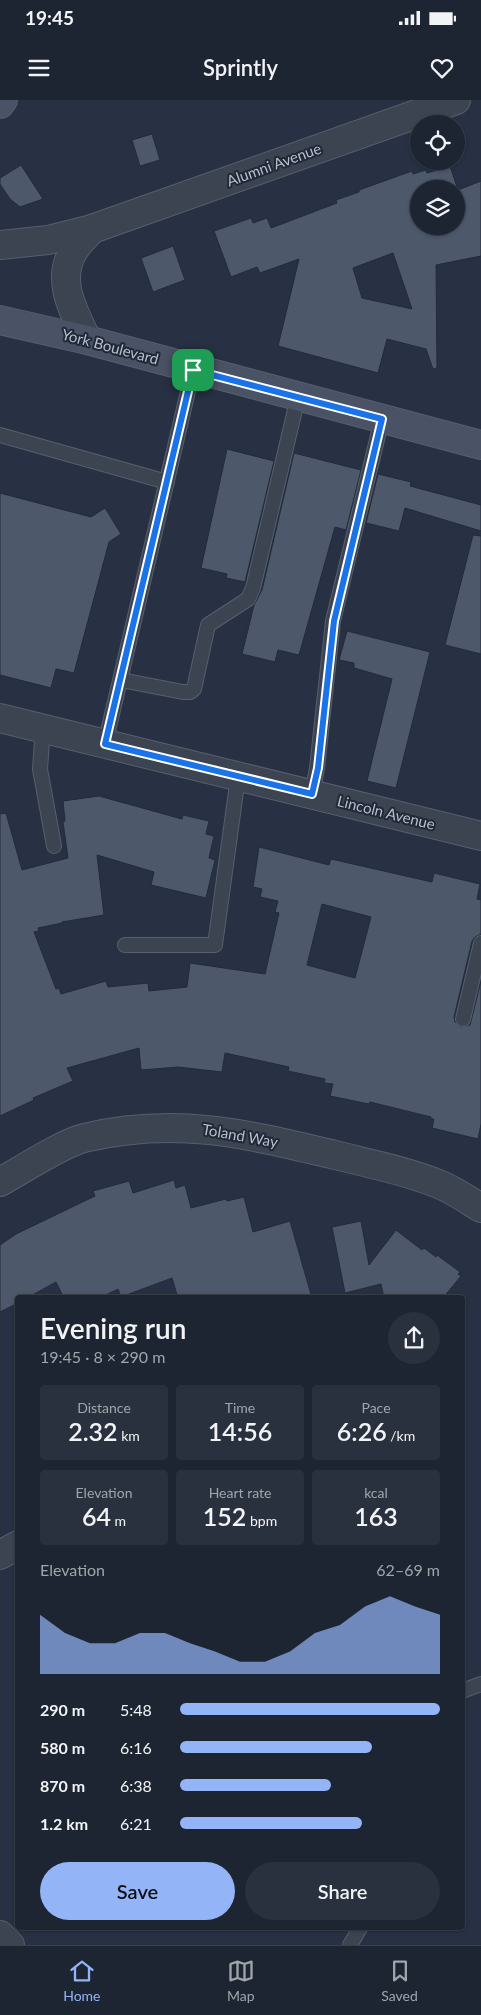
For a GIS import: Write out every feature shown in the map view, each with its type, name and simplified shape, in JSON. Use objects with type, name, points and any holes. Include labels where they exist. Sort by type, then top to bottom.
[{"type":"main road","points":[[0,104],[3,100]]},
{"type":"main road","name":"York Boulevard","points":[[0,320],[87,340],[193,370],[481,445]]},
{"type":"street","name":"Alumni Avenue","points":[[0,245],[48,240],[92,229],[456,100]]},
{"type":"street","name":"Alumni Avenue","points":[[87,340],[65,286],[67,265],[74,249],[92,229]]},
{"type":"street","name":"Lincoln Avenue","points":[[0,718],[481,836]]},
{"type":"street","name":"Toland Way","points":[[0,1182],[82,1139],[131,1128],[178,1127],[217,1130],[264,1138],[404,1172],[443,1186],[481,1208]]},
{"type":"street","points":[[0,1555],[15,1547]]},
{"type":"street","points":[[0,1935],[10,1945]]},
{"type":"lane","points":[[105,744],[193,370]]},
{"type":"lane","points":[[121,680],[190,692],[194,689],[208,625],[248,599],[254,588],[298,397]]},
{"type":"lane","points":[[312,794],[318,768],[334,621],[382,419]]},
{"type":"lane","points":[[0,435],[167,482]]},
{"type":"lane","points":[[43,728],[40,769],[54,846]]},
{"type":"lane","points":[[125,945],[215,945],[238,777]]},
{"type":"lane","points":[[463,1019],[481,943]]},
{"type":"lane","points":[[465,1690],[481,1684]]},
{"type":"lane","points":[[350,1945],[359,1930]]},
{"type":"building","points":[[152,134],[160,160],[140,166],[132,140]]},
{"type":"building","points":[[21,165],[43,199],[20,207],[10,199],[0,184],[0,178]]},
{"type":"building","points":[[426,170],[427,173],[437,170],[451,170],[455,180],[410,180],[410,235],[465,235],[465,187],[481,181],[481,256],[436,265],[437,368],[433,369],[426,349],[387,339],[378,373],[278,346],[299,259],[260,273],[257,267],[231,277],[214,231],[251,218],[253,223],[267,218],[271,228],[337,203],[336,200],[359,192],[359,190],[412,171],[413,174]],"holes":[[[393,253],[412,309],[362,298],[353,268]]]},
{"type":"building","points":[[173,246],[185,280],[153,292],[141,258]]},
{"type":"building","points":[[227,449],[274,461],[245,582],[226,578],[227,574],[201,568]]},
{"type":"building","points":[[294,453],[361,470],[346,530],[335,527],[299,655],[278,650],[275,662],[242,654],[254,605],[262,590]]},
{"type":"building","points":[[378,474],[411,482],[410,486],[481,505],[481,531],[405,508],[399,531],[366,523]]},
{"type":"building","points":[[0,493],[91,517],[105,508],[121,534],[109,542],[74,673],[56,669],[51,688],[0,675]]},
{"type":"building","points":[[473,535],[481,536],[481,654],[445,645]]},
{"type":"building","points":[[347,631],[430,652],[396,788],[367,781],[392,679],[354,668],[354,663],[339,660]]},
{"type":"building","points":[[99,796],[182,819],[183,815],[209,821],[206,834],[214,836],[209,858],[215,860],[206,898],[151,885],[154,872],[97,855],[104,915],[62,922],[38,928],[39,931],[34,932],[56,989],[59,988],[61,994],[106,981],[108,987],[148,983],[149,991],[187,987],[190,963],[265,974],[279,913],[275,912],[278,901],[260,897],[262,889],[253,887],[259,847],[329,865],[331,859],[432,882],[434,873],[480,884],[477,899],[481,900],[481,934],[472,941],[454,1017],[455,1022],[461,1027],[470,1025],[481,981],[481,1124],[478,1139],[432,1128],[434,1119],[431,1119],[431,1117],[370,1102],[369,1104],[330,1096],[333,1084],[324,1083],[325,1079],[288,1071],[289,1067],[225,1053],[222,1072],[178,1067],[141,1070],[139,1048],[67,1068],[73,1081],[33,1098],[34,1100],[0,1116],[0,814],[6,813],[22,870],[68,858],[63,822],[65,821],[63,801]],"holes":[[[322,904],[371,917],[355,978],[307,965]]]},
{"type":"building","points":[[174,1180],[176,1188],[185,1185],[191,1208],[226,1199],[227,1201],[244,1197],[253,1232],[290,1221],[311,1295],[177,1295],[172,1278],[126,1295],[120,1295],[118,1289],[106,1295],[62,1295],[56,1282],[32,1295],[15,1295],[15,1304],[0,1312],[0,1245],[16,1234],[95,1196],[93,1191],[129,1181],[133,1193]]},
{"type":"building","points":[[361,1221],[369,1265],[396,1230],[422,1250],[424,1248],[436,1257],[437,1255],[460,1272],[458,1274],[461,1276],[445,1295],[383,1295],[381,1284],[345,1293],[332,1227]]},
{"type":"route","points":[[193,370],[382,419],[334,621],[318,768],[312,794],[105,744],[193,370]]}]
